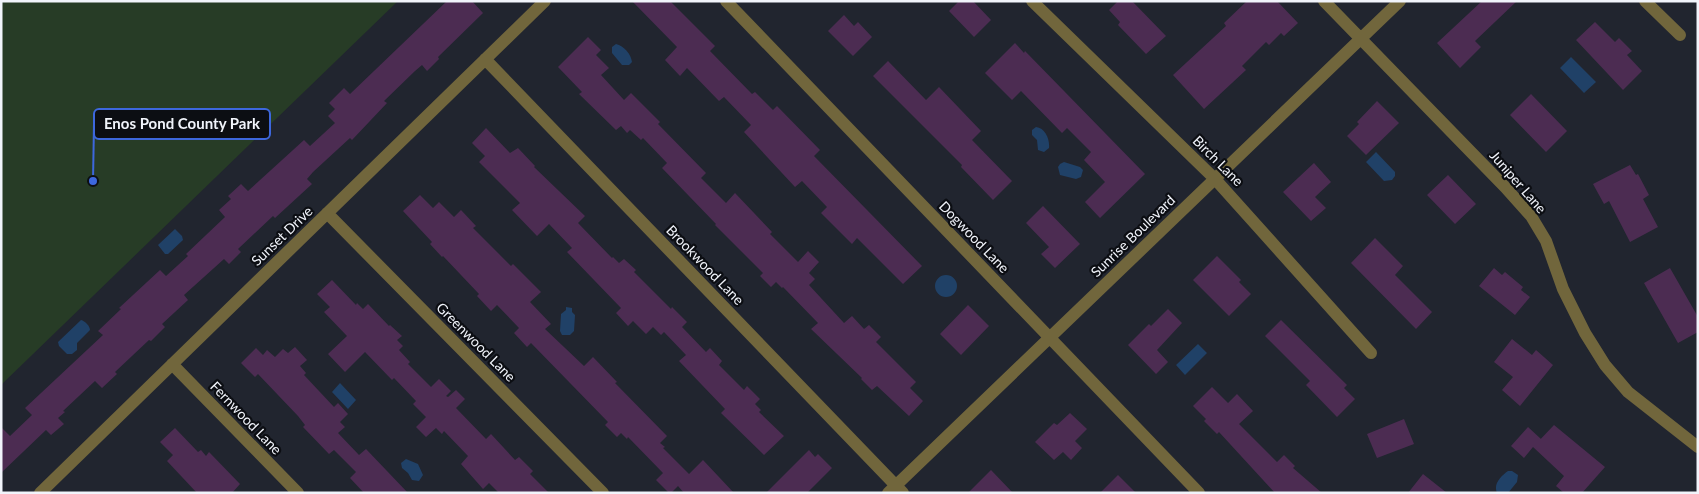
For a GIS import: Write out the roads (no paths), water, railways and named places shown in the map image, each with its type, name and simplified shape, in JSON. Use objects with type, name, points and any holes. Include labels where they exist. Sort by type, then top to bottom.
[{"type":"street","name":"Sunset Drive","points":[[40,493],[545,1]]},
{"type":"street","name":"Dogwood Lane","points":[[726,1],[1199,493]]},
{"type":"street","name":"Birch Lane","points":[[1032,1],[1215,178],[1371,353]]},
{"type":"street","name":"Juniper Lane","points":[[1324,1],[1531,216],[1546,241],[1563,290],[1585,333],[1605,366],[1628,392],[1698,447]]},
{"type":"street","name":"Sunrise Boulevard","points":[[896,490],[1050,337],[1400,1]]},
{"type":"street","points":[[1645,1],[1680,35]]},
{"type":"street","name":"Brookwood Lane","points":[[485,59],[896,490]]},
{"type":"street","name":"Greenwood Lane","points":[[327,213],[603,493]]},
{"type":"street","name":"Fernwood Lane","points":[[172,364],[298,493]]},
{"type":"water","points":[[616,44],[629,53],[632,62],[629,65],[622,65],[612,53],[612,47]]},
{"type":"water","points":[[1571,57],[1596,82],[1584,93],[1560,68]]},
{"type":"water","points":[[1036,127],[1042,129],[1048,138],[1049,148],[1044,152],[1038,150],[1037,140],[1032,135],[1032,130]]},
{"type":"water","points":[[1376,152],[1395,172],[1392,180],[1384,181],[1366,162]]},
{"type":"water","points":[[1064,162],[1080,167],[1083,170],[1081,177],[1076,179],[1060,175],[1058,167]]},
{"type":"water","points":[[175,229],[182,236],[183,240],[168,254],[165,254],[158,245]]},
{"type":"water","points":[[946,275],[954,278],[957,286],[954,294],[946,297],[938,294],[935,286],[938,278]]},
{"type":"water","points":[[566,307],[572,308],[572,312],[575,315],[574,331],[570,335],[562,335],[560,331],[561,314],[566,310]]},
{"type":"water","points":[[81,320],[87,324],[90,330],[77,343],[77,350],[72,354],[67,354],[59,346],[58,342]]},
{"type":"water","points":[[1198,344],[1207,353],[1185,375],[1176,365]]},
{"type":"water","points":[[340,383],[356,400],[348,409],[332,392]]},
{"type":"water","points":[[406,459],[418,464],[423,475],[419,481],[412,480],[402,468],[401,463]]},
{"type":"water","points":[[1508,471],[1518,475],[1517,482],[1508,493],[1497,493],[1497,483]]},
{"type":"place","name":"Enos Pond County Park","points":[[93,181]]}]
